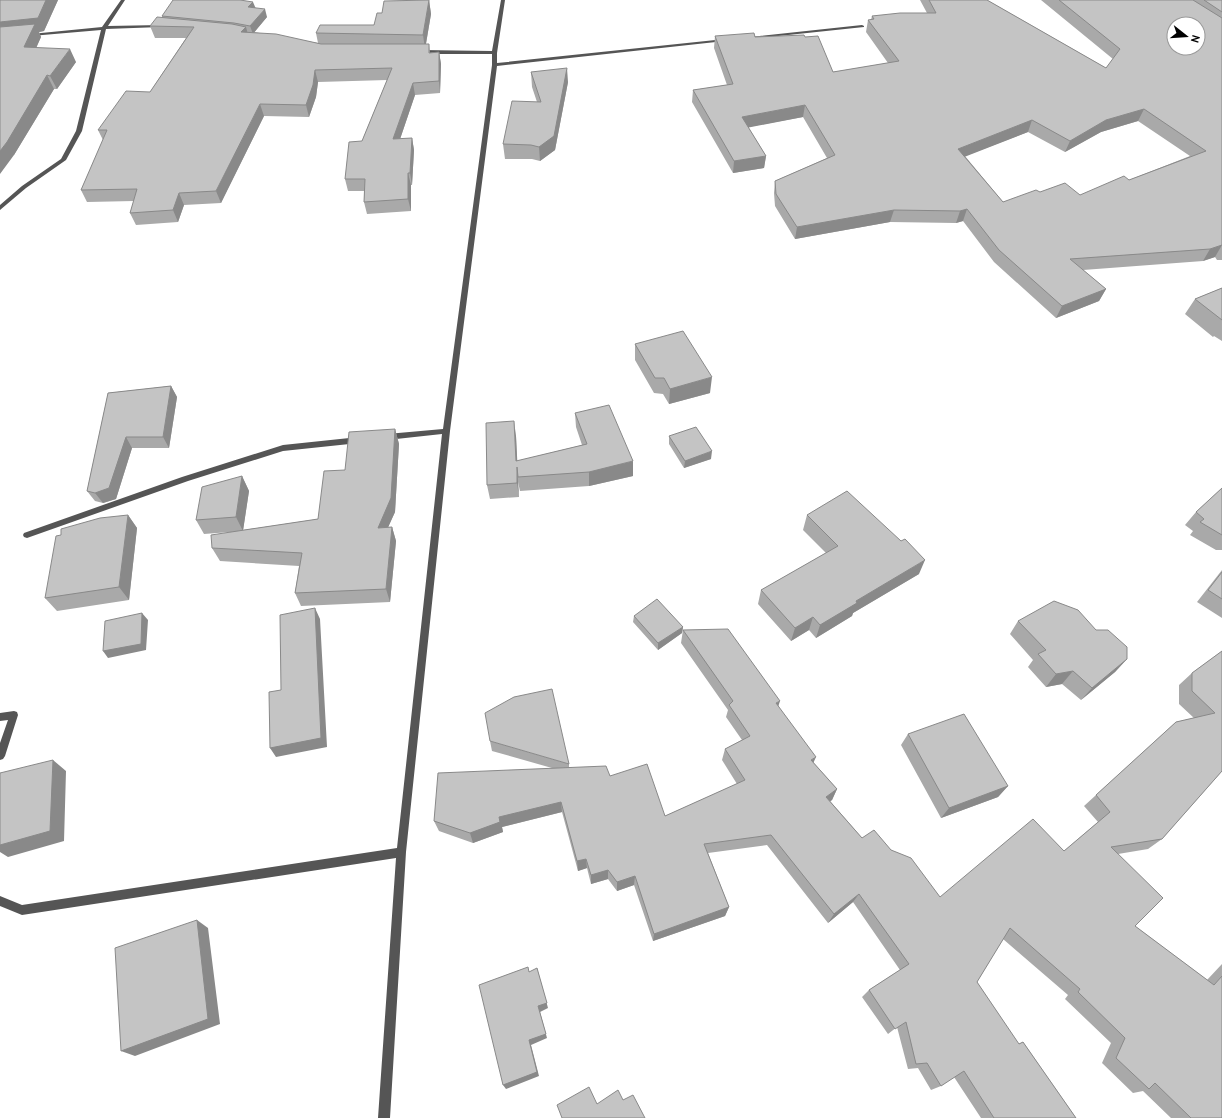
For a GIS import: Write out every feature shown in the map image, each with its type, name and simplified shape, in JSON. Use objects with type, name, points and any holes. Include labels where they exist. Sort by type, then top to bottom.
[{"type":"street","points":[[0,208],[24,187],[63,160],[79,131],[104,28],[123,0]]},
{"type":"street","points":[[384,1118],[401,852],[446,431],[495,65],[494,53],[503,0]]},
{"type":"street","points":[[24,36],[104,28],[170,26]]},
{"type":"street","points":[[740,39],[862,26]]},
{"type":"street","points":[[495,65],[732,40]]},
{"type":"street","points":[[417,52],[494,53]]},
{"type":"street","points":[[27,535],[184,479],[283,448],[446,431]]},
{"type":"street","points":[[0,717],[14,715],[0,756]]},
{"type":"street","points":[[0,901],[22,910],[401,852]]},
{"type":"building","points":[[0,0],[46,0],[38,18],[0,22]]},
{"type":"building","points":[[173,0],[240,0],[253,2],[248,7],[265,9],[250,26],[162,16]]},
{"type":"building","points":[[429,0],[423,35],[316,33],[320,25],[374,25],[377,13],[382,13],[384,1]]},
{"type":"building","points":[[929,0],[987,0],[1106,68],[1120,49],[1059,0],[1193,0],[1222,18],[1222,245],[1210,249],[1070,259],[1106,289],[1062,306],[999,250],[967,209],[960,211],[894,210],[797,227],[776,194],[775,181],[835,155],[805,105],[742,117],[766,156],[734,161],[693,90],[733,84],[715,36],[754,33],[755,37],[804,35],[805,37],[818,36],[833,72],[899,61],[868,20],[874,19],[872,16],[900,13],[936,13]],"holes":[[[1144,109],[1206,151],[1129,180],[1124,176],[1080,195],[1065,183],[1040,192],[1036,190],[1003,202],[958,149],[1032,120],[1070,141],[1106,120]]]},
{"type":"building","points":[[1204,0],[1222,0],[1222,12]]},
{"type":"building","points":[[157,17],[232,24],[246,27],[241,32],[276,34],[321,44],[429,44],[429,53],[439,52],[439,81],[413,83],[393,139],[412,138],[410,173],[408,173],[408,199],[364,202],[365,179],[345,179],[349,142],[362,141],[392,68],[315,70],[313,85],[306,105],[260,104],[216,191],[179,193],[173,210],[130,213],[137,189],[81,190],[107,130],[98,130],[126,91],[150,92],[194,27],[150,26]]},
{"type":"building","points":[[35,24],[24,47],[70,49],[50,76],[47,75],[7,142],[0,151],[0,27]]},
{"type":"building","points":[[567,68],[554,136],[539,147],[531,145],[503,144],[512,101],[541,102],[531,72]]},
{"type":"building","points":[[1222,288],[1222,320],[1195,299]]},
{"type":"building","points":[[683,331],[712,377],[670,389],[664,378],[655,378],[635,344]]},
{"type":"building","points":[[171,386],[163,437],[126,437],[109,488],[95,493],[87,491],[108,393]]},
{"type":"building","points":[[609,405],[633,461],[589,472],[518,477],[517,467],[517,483],[487,485],[486,423],[514,421],[516,461],[587,444],[575,413]]},
{"type":"building","points":[[696,427],[712,451],[685,461],[669,436]]},
{"type":"building","points":[[395,429],[391,498],[378,528],[392,527],[386,589],[295,593],[302,553],[212,548],[211,535],[318,519],[324,471],[345,470],[349,432]]},
{"type":"building","points":[[242,476],[236,517],[196,520],[202,487]]},
{"type":"building","points":[[1222,488],[1222,535],[1200,522],[1204,519],[1196,512]]},
{"type":"building","points":[[847,491],[901,541],[905,539],[925,560],[856,601],[857,603],[820,625],[813,617],[795,628],[761,590],[838,546],[807,515]]},
{"type":"building","points":[[128,515],[119,587],[45,598],[56,536],[61,535],[61,529],[100,518]]},
{"type":"building","points":[[1222,572],[1222,599],[1208,590]]},
{"type":"building","points":[[657,599],[683,627],[658,643],[634,616]]},
{"type":"building","points":[[1054,601],[1078,610],[1096,630],[1108,630],[1127,647],[1127,659],[1092,688],[1073,671],[1056,674],[1038,654],[1046,650],[1018,621]]},
{"type":"building","points":[[315,608],[321,738],[270,748],[269,692],[281,690],[280,615]]},
{"type":"building","points":[[142,613],[141,644],[103,651],[105,621]]},
{"type":"building","points":[[728,629],[780,701],[776,703],[816,757],[811,760],[837,789],[826,797],[862,838],[874,830],[891,850],[911,858],[940,897],[1033,819],[1064,851],[1110,812],[1096,795],[1176,722],[1215,713],[1192,691],[1192,673],[1222,651],[1222,771],[1162,839],[1111,847],[1163,898],[1135,926],[1214,985],[1222,976],[1222,1118],[1191,1118],[1155,1083],[1149,1089],[1116,1058],[1125,1038],[1078,992],[1080,989],[1010,928],[977,982],[1019,1044],[1023,1042],[1076,1118],[994,1118],[964,1071],[941,1086],[927,1063],[916,1064],[906,1022],[895,1029],[869,990],[909,964],[859,894],[834,914],[771,835],[704,844],[729,907],[654,934],[635,876],[617,882],[608,870],[591,875],[586,859],[577,861],[561,802],[499,817],[500,822],[470,833],[434,821],[438,773],[606,766],[610,776],[647,764],[665,816],[745,780],[725,749],[750,736],[729,705],[733,701],[683,630]]},
{"type":"building","points":[[552,689],[569,764],[490,741],[485,713],[514,697]]},
{"type":"building","points":[[964,714],[1008,786],[949,808],[908,734]]},
{"type":"building","points":[[53,760],[50,831],[0,845],[0,773]]},
{"type":"building","points":[[197,920],[208,1019],[121,1051],[115,948]]},
{"type":"building","points":[[528,967],[529,972],[537,968],[547,1003],[538,1006],[546,1034],[529,1040],[537,1072],[503,1085],[479,985]]},
{"type":"building","points":[[589,1087],[597,1104],[618,1090],[623,1100],[633,1095],[645,1118],[562,1118],[557,1105]]}]
